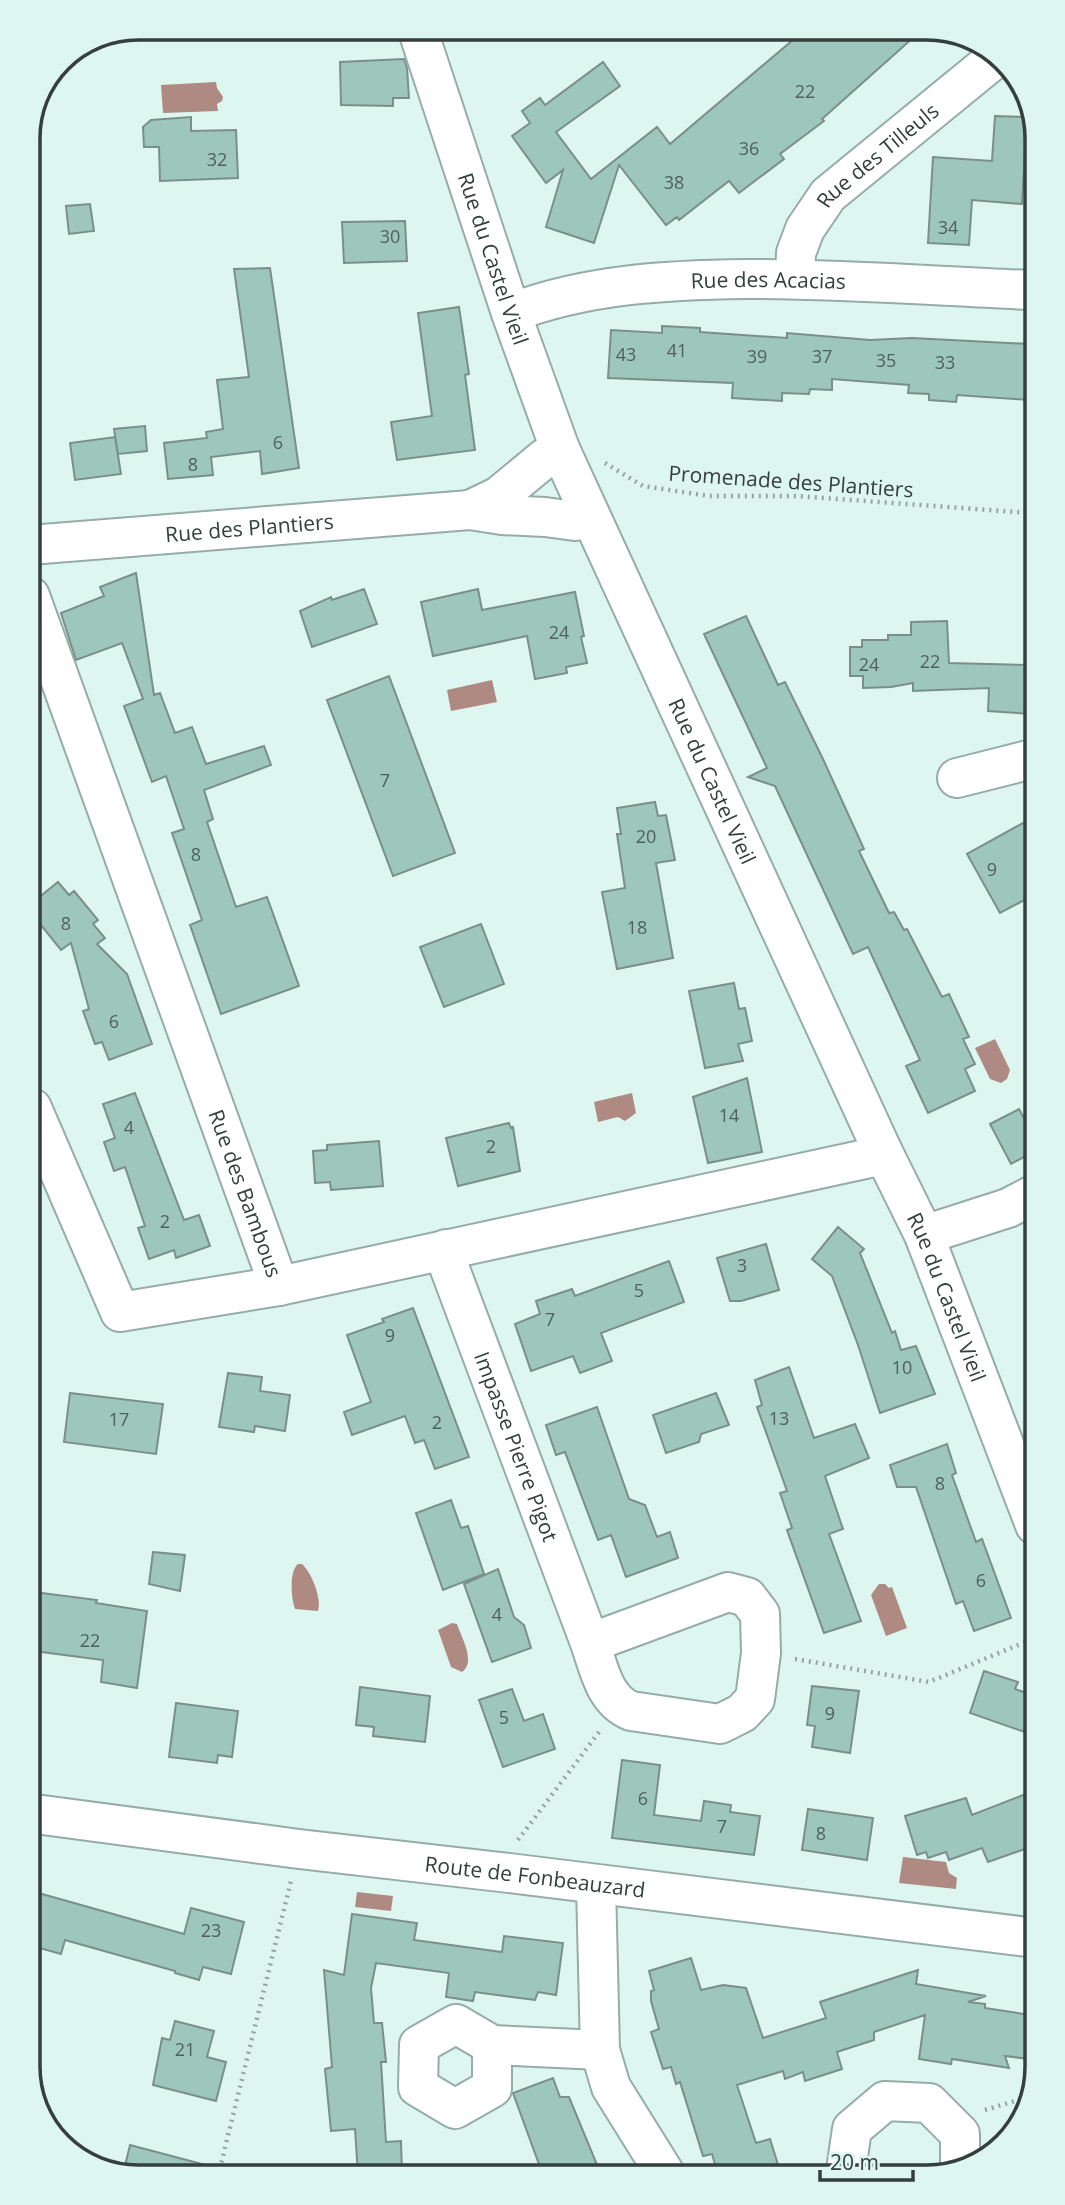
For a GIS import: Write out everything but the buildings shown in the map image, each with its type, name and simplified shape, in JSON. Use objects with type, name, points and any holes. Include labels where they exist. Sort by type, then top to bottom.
[{"type":"street","name":"Rue du Castel Vieil","points":[[421,40],[511,313],[560,450],[882,1150],[924,1234],[1025,1499]]},
{"type":"street","name":"Rue des Tilleuls","points":[[795,279],[796,253],[805,229],[828,195],[989,63]]},
{"type":"street","name":"Rue des Acacias","points":[[511,313],[569,294],[669,281],[795,279],[1025,290]]},
{"type":"street","name":"Rue des Plantiers","points":[[470,510],[499,496],[545,458],[560,450]]},
{"type":"street","name":"Rue des Plantiers","points":[[40,544],[470,510],[502,516],[575,521],[590,515]]},
{"type":"street","name":"Rue des Bambous","points":[[40,624],[279,1286],[870,1157],[882,1150]]},
{"type":"street","points":[[957,778],[1025,761]]},
{"type":"street","points":[[40,1127],[120,1312],[279,1286]]},
{"type":"street","points":[[924,1234],[1008,1208],[1025,1199]]},
{"type":"street","name":"Impasse Pierre Pigot","points":[[446,1249],[448,1264],[608,1691],[618,1706]]},
{"type":"street","points":[[590,1643],[729,1592],[747,1597],[760,1614],[761,1653],[755,1699],[743,1713],[720,1724],[631,1711],[618,1706]]},
{"type":"street","name":"Route de Fonbeauzard","points":[[40,1815],[299,1849],[509,1872],[1025,1937]]},
{"type":"street","points":[[596,1885],[600,2050],[611,2087],[660,2165]]},
{"type":"street","points":[[492,2045],[600,2050]]},
{"type":"street","points":[[847,2165],[852,2129],[885,2101],[929,2103],[960,2151]]},
{"type":"path","name":"Promenade des Plantiers","points":[[598,457],[643,486],[709,496],[797,496],[1025,513]]},
{"type":"path","points":[[761,1653],[929,1682],[1025,1642]]},
{"type":"path","points":[[509,1872],[514,1845],[618,1706]]},
{"type":"path","points":[[221,2165],[299,1849]]},
{"type":"path","points":[[960,2151],[979,2113],[1019,2099]]},
{"type":"shaded area","points":[[216,82],[223,97],[217,104],[218,111],[163,113],[161,85]]},
{"type":"shaded area","points":[[492,680],[497,702],[451,711],[447,690]]},
{"type":"shaded area","points":[[995,1039],[1010,1070],[1007,1079],[1001,1083],[990,1079],[975,1048]]},
{"type":"shaded area","points":[[632,1093],[636,1113],[625,1121],[618,1117],[598,1122],[594,1102]]},
{"type":"shaded area","points":[[298,1564],[306,1568],[313,1580],[319,1600],[318,1611],[295,1609],[292,1578]]},
{"type":"shaded area","points":[[879,1584],[892,1587],[907,1628],[886,1636],[871,1595]]},
{"type":"shaded area","points":[[452,1623],[457,1624],[467,1650],[468,1662],[462,1672],[451,1667],[438,1630]]},
{"type":"shaded area","points":[[903,1857],[946,1862],[949,1873],[957,1878],[956,1889],[899,1883]]},
{"type":"shaded area","points":[[357,1892],[393,1896],[391,1911],[355,1907]]}]
